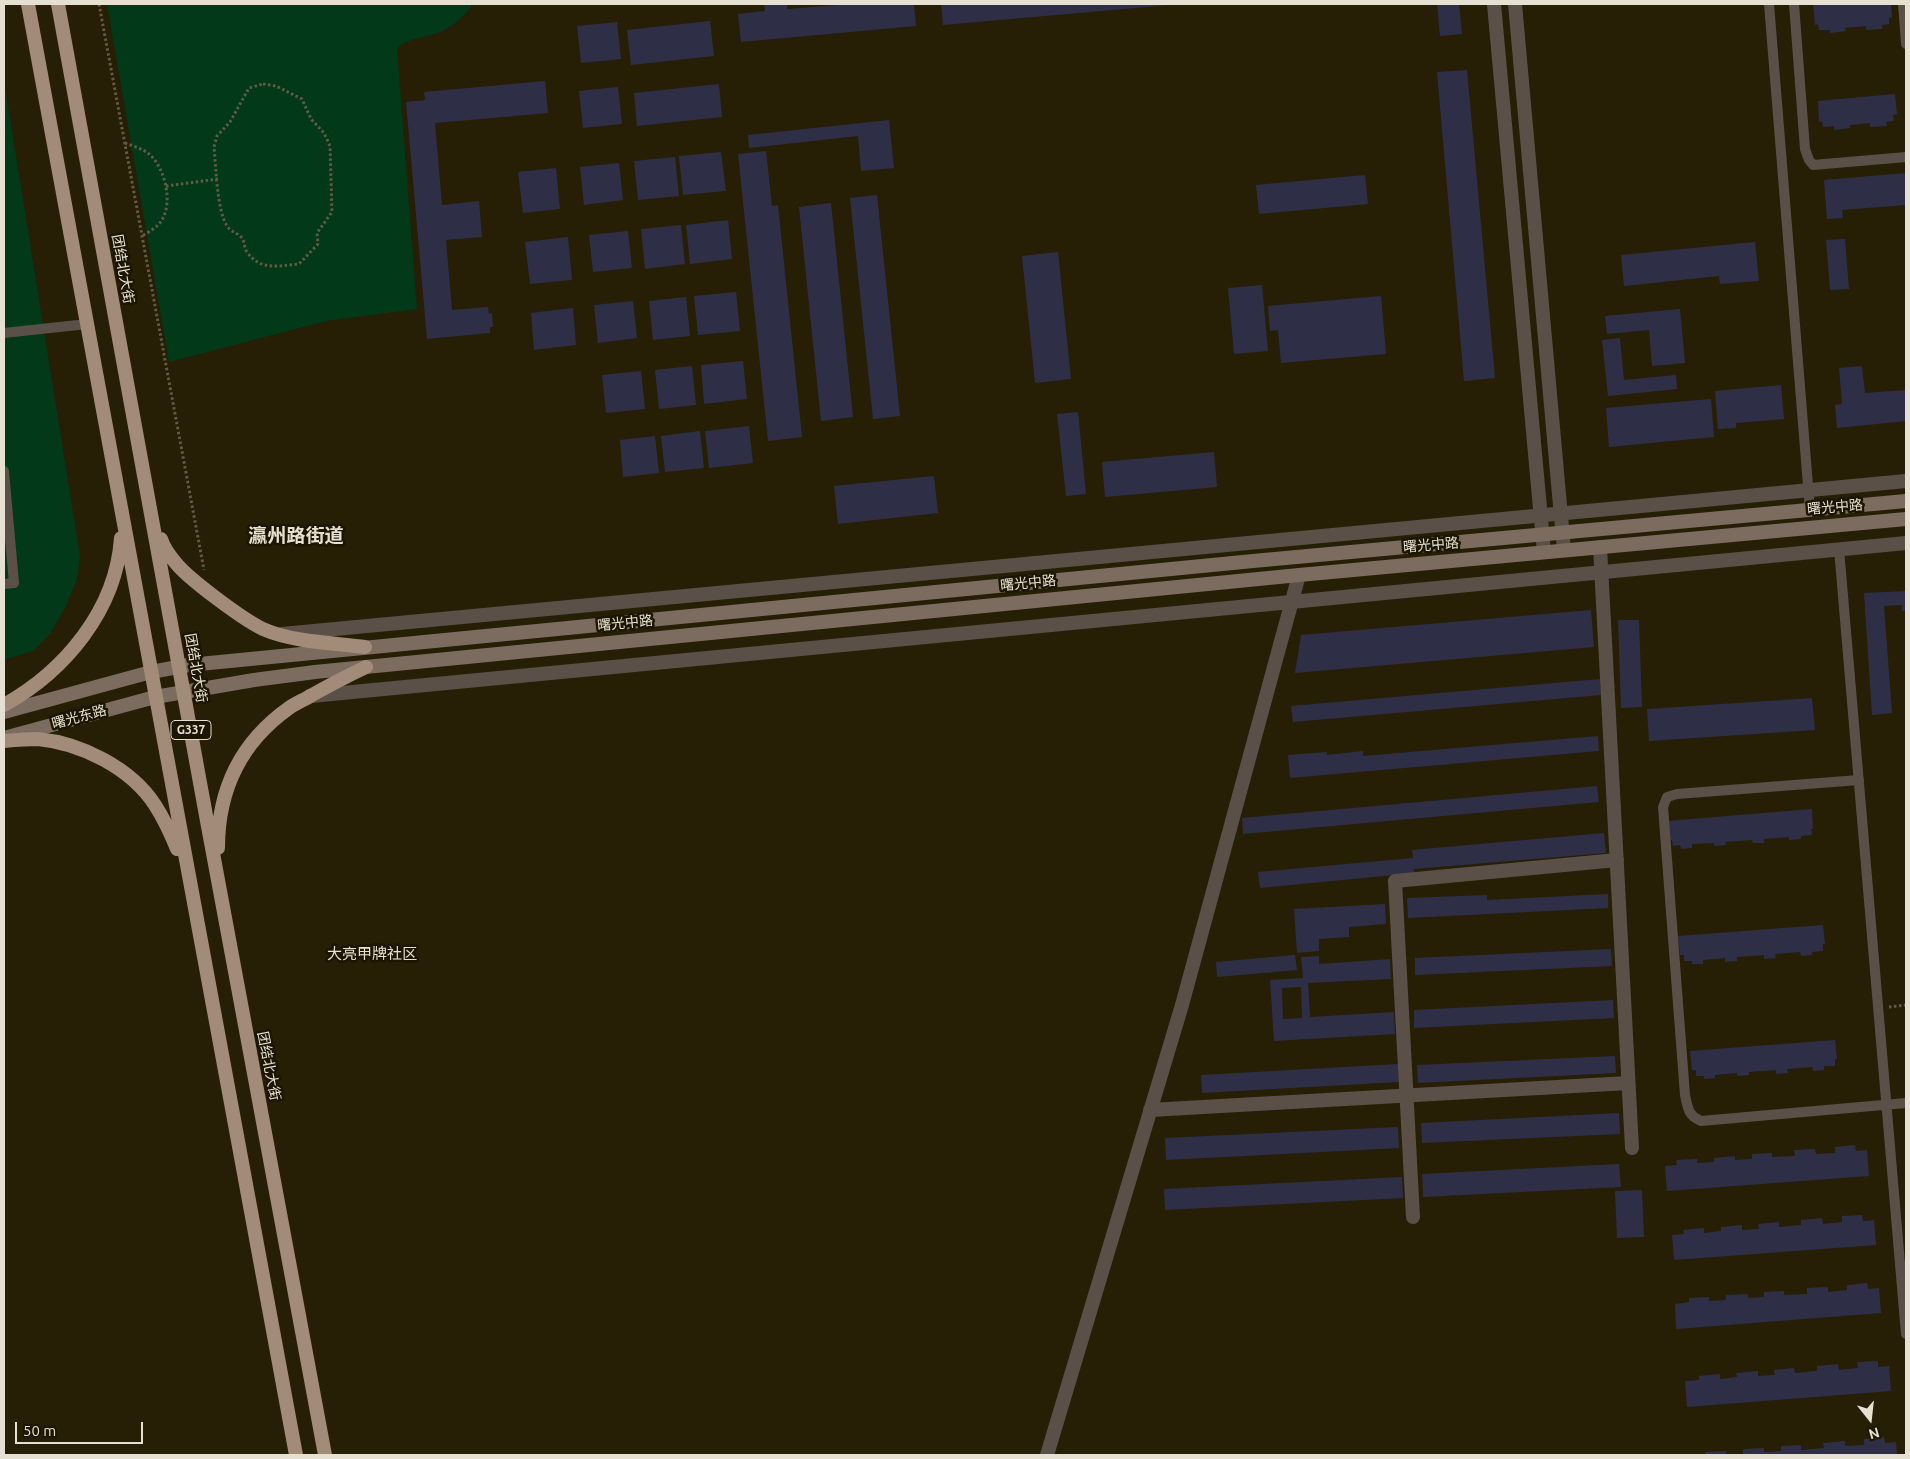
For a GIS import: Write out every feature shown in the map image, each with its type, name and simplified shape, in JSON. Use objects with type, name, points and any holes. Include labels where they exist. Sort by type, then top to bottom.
[{"type":"highway","name":"G337","points":[[28,4],[296,1455]]},
{"type":"highway","name":"团结北大街","points":[[58,4],[219,884],[326,1455]]},
{"type":"highway","points":[[150,505],[164,547],[176,564],[208,591],[248,620],[264,629],[279,634],[365,647]]},
{"type":"highway","points":[[4,705],[42,680],[80,643],[112,584],[120,558],[122,517]]},
{"type":"highway","points":[[219,884],[218,834],[221,807],[228,785],[251,742],[270,722],[290,707],[366,667]]},
{"type":"highway","points":[[4,739],[37,739],[59,742],[93,755],[128,777],[154,803],[164,820],[172,836],[190,888]]},
{"type":"main road","name":"曙光中路","points":[[151,672],[180,666],[365,647],[1906,501]]},
{"type":"main road","name":"曙光中路","points":[[155,697],[254,680],[366,667],[1299,575],[1906,519]]},
{"type":"main road","name":"曙光东路","points":[[4,712],[151,672]]},
{"type":"main road","name":"曙光东路","points":[[4,739],[155,697]]},
{"type":"street","points":[[1494,4],[1544,552]]},
{"type":"street","points":[[1515,4],[1564,550]]},
{"type":"street","points":[[279,634],[1906,481]]},
{"type":"street","points":[[311,696],[1906,542]]},
{"type":"street","points":[[1600,547],[1632,1148]]},
{"type":"street","points":[[1047,1455],[1182,1005],[1299,575]]},
{"type":"street","points":[[1413,1217],[1395,881],[1617,860]]},
{"type":"street","points":[[1150,1110],[1628,1083]]},
{"type":"lane","points":[[1769,4],[1810,510]]},
{"type":"lane","points":[[1794,4],[1805,149],[1809,160],[1813,165],[1906,156]]},
{"type":"lane","points":[[1903,4],[1906,44]]},
{"type":"lane","points":[[4,332],[87,324]]},
{"type":"lane","points":[[4,471],[14,583],[4,584]]},
{"type":"lane","points":[[1839,549],[1906,1334]]},
{"type":"lane","points":[[1858,780],[1676,794],[1667,797],[1662,807],[1685,1095],[1688,1109],[1693,1117],[1701,1121],[1906,1103]]},
{"type":"path","points":[[99,4],[208,591]]},
{"type":"path","points":[[263,84],[276,86],[302,99],[311,119],[324,133],[330,146],[332,212],[317,233],[318,244],[299,264],[265,267],[251,257],[245,249],[244,242],[240,236],[228,228],[222,216],[218,180],[214,147],[217,136],[230,122],[249,88],[263,84]]},
{"type":"path","points":[[125,142],[148,153],[159,164],[166,186],[167,198],[162,218],[159,224],[142,236]]},
{"type":"path","points":[[166,186],[218,180]]},
{"type":"green space","points":[[107,4],[471,4],[471,7],[456,23],[447,29],[412,40],[397,48],[417,309],[326,321],[169,362]]},
{"type":"green space","points":[[4,81],[80,556],[77,579],[66,606],[50,634],[33,651],[4,660]]},
{"type":"building","points":[[764,4],[787,4],[787,9],[851,4],[914,4],[916,26],[741,42],[738,14],[765,11]]},
{"type":"building","points":[[941,4],[1169,4],[1169,5],[943,25]]},
{"type":"building","points":[[1437,4],[1459,4],[1462,34],[1440,36]]},
{"type":"building","points":[[1813,4],[1891,4],[1892,17],[1889,18],[1889,24],[1882,25],[1883,29],[1866,30],[1866,26],[1845,28],[1846,31],[1830,33],[1830,30],[1819,30],[1818,24],[1815,25]]},
{"type":"building","points":[[710,21],[714,56],[631,65],[627,30]]},
{"type":"building","points":[[617,22],[621,59],[581,63],[577,26]]},
{"type":"building","points":[[1467,70],[1495,378],[1464,381],[1437,72]]},
{"type":"building","points":[[545,81],[548,113],[435,123],[442,205],[479,201],[482,237],[446,240],[452,310],[488,307],[489,314],[492,313],[493,327],[490,327],[490,333],[427,339],[406,102],[425,100],[424,92]]},
{"type":"building","points":[[719,84],[722,117],[637,126],[634,93]]},
{"type":"building","points":[[618,87],[622,124],[583,128],[579,91]]},
{"type":"building","points":[[1895,94],[1897,114],[1893,115],[1894,121],[1886,122],[1887,126],[1870,127],[1870,123],[1850,125],[1850,128],[1834,130],[1834,126],[1823,127],[1822,121],[1819,122],[1818,101]]},
{"type":"building","points":[[889,120],[894,168],[861,171],[858,136],[749,148],[748,135]]},
{"type":"building","points":[[766,151],[772,206],[778,205],[802,437],[768,441],[738,154]]},
{"type":"building","points":[[721,152],[726,191],[683,195],[679,156]]},
{"type":"building","points":[[675,157],[679,196],[638,200],[634,161]]},
{"type":"building","points":[[619,163],[623,200],[584,205],[580,167]]},
{"type":"building","points":[[556,168],[560,209],[523,213],[518,172]]},
{"type":"building","points":[[1906,173],[1906,205],[1842,210],[1843,218],[1827,219],[1824,180]]},
{"type":"building","points":[[1365,175],[1368,204],[1259,214],[1256,185]]},
{"type":"building","points":[[877,195],[900,416],[873,419],[850,198]]},
{"type":"building","points":[[831,203],[853,417],[821,421],[799,207]]},
{"type":"building","points":[[728,220],[732,259],[690,264],[686,225]]},
{"type":"building","points":[[681,225],[685,264],[645,269],[641,229]]},
{"type":"building","points":[[628,231],[632,268],[593,272],[589,235]]},
{"type":"building","points":[[568,237],[572,280],[530,284],[525,242]]},
{"type":"building","points":[[1845,239],[1849,289],[1830,290],[1826,240]]},
{"type":"building","points":[[1755,242],[1759,281],[1720,284],[1719,276],[1624,286],[1621,255]]},
{"type":"building","points":[[1058,252],[1071,379],[1035,383],[1022,256]]},
{"type":"building","points":[[1262,285],[1268,351],[1234,354],[1228,288]]},
{"type":"building","points":[[736,292],[740,331],[698,335],[694,296]]},
{"type":"building","points":[[1381,296],[1386,354],[1281,363],[1278,330],[1270,331],[1268,306]]},
{"type":"building","points":[[686,297],[690,336],[653,340],[649,301]]},
{"type":"building","points":[[633,301],[637,338],[598,343],[594,305]]},
{"type":"building","points":[[573,308],[576,345],[534,350],[531,313]]},
{"type":"building","points":[[1680,309],[1685,363],[1652,366],[1649,330],[1607,334],[1605,316]]},
{"type":"building","points":[[1620,338],[1624,380],[1676,375],[1677,389],[1608,396],[1602,340]]},
{"type":"building","points":[[743,361],[747,399],[704,404],[701,365]]},
{"type":"building","points":[[692,366],[696,405],[659,409],[655,370]]},
{"type":"building","points":[[1862,366],[1865,393],[1906,390],[1906,421],[1837,428],[1835,405],[1842,404],[1839,368]]},
{"type":"building","points":[[641,371],[645,409],[606,413],[602,375]]},
{"type":"building","points":[[1781,385],[1784,419],[1736,423],[1736,428],[1718,429],[1715,391]]},
{"type":"building","points":[[1711,399],[1714,437],[1609,447],[1606,408]]},
{"type":"building","points":[[1078,412],[1086,494],[1066,496],[1057,414]]},
{"type":"building","points":[[749,426],[753,463],[709,468],[705,431]]},
{"type":"building","points":[[700,431],[704,468],[665,472],[661,436]]},
{"type":"building","points":[[655,436],[659,473],[623,477],[620,440]]},
{"type":"building","points":[[1214,452],[1217,487],[1105,497],[1102,462]]},
{"type":"building","points":[[934,476],[938,513],[838,524],[834,486]]},
{"type":"building","points":[[1906,591],[1906,611],[1902,611],[1902,605],[1884,606],[1892,713],[1872,715],[1864,593]]},
{"type":"building","points":[[1591,610],[1594,647],[1295,673],[1301,635]]},
{"type":"building","points":[[1618,620],[1639,620],[1642,707],[1621,708]]},
{"type":"building","points":[[1600,679],[1601,695],[1293,722],[1291,706]]},
{"type":"building","points":[[1812,698],[1815,730],[1649,741],[1647,709]]},
{"type":"building","points":[[1598,736],[1599,751],[1290,778],[1288,755],[1327,752],[1327,755],[1363,751],[1363,756]]},
{"type":"building","points":[[1597,786],[1599,802],[1243,834],[1242,818]]},
{"type":"building","points":[[1812,809],[1812,835],[1801,836],[1801,839],[1789,840],[1789,837],[1764,839],[1764,843],[1753,843],[1752,840],[1725,842],[1726,845],[1714,846],[1714,843],[1692,844],[1692,848],[1681,849],[1680,845],[1673,846],[1672,840],[1668,840],[1667,821]]},
{"type":"building","points":[[1604,833],[1606,853],[1414,869],[1414,873],[1260,888],[1258,872],[1413,858],[1412,850]]},
{"type":"building","points":[[1608,894],[1608,908],[1408,918],[1407,898],[1487,895],[1487,900]]},
{"type":"building","points":[[1385,904],[1386,924],[1349,927],[1349,937],[1319,939],[1319,951],[1297,953],[1294,909]]},
{"type":"building","points":[[1823,925],[1825,944],[1823,944],[1823,951],[1812,952],[1812,955],[1801,956],[1800,952],[1775,954],[1776,958],[1764,959],[1764,955],[1737,957],[1737,961],[1725,962],[1725,958],[1703,960],[1703,964],[1692,964],[1692,961],[1684,961],[1684,955],[1680,955],[1678,936]]},
{"type":"building","points":[[1611,949],[1612,966],[1415,975],[1415,958]]},
{"type":"building","points":[[1295,955],[1297,970],[1217,977],[1216,962]]},
{"type":"building","points":[[1319,956],[1319,964],[1390,959],[1391,979],[1308,983],[1310,1017],[1394,1012],[1395,1034],[1274,1041],[1270,980],[1303,978],[1301,957]],"holes":[[[1301,987],[1302,1018],[1283,1019],[1282,988]]]},
{"type":"building","points":[[1613,1000],[1614,1018],[1414,1028],[1414,1010]]},
{"type":"building","points":[[1835,1040],[1837,1059],[1835,1059],[1835,1066],[1824,1066],[1824,1070],[1813,1071],[1812,1067],[1787,1069],[1788,1073],[1776,1074],[1776,1070],[1749,1072],[1749,1075],[1737,1076],[1737,1073],[1715,1075],[1715,1078],[1704,1079],[1704,1076],[1696,1076],[1696,1070],[1692,1070],[1690,1051]]},
{"type":"building","points":[[1615,1056],[1616,1073],[1418,1083],[1417,1065]]},
{"type":"building","points":[[1398,1064],[1399,1082],[1202,1093],[1201,1075]]},
{"type":"building","points":[[1619,1113],[1620,1134],[1422,1143],[1421,1123]]},
{"type":"building","points":[[1398,1127],[1399,1148],[1166,1160],[1165,1138]]},
{"type":"building","points":[[1855,1145],[1856,1151],[1867,1150],[1869,1176],[1667,1191],[1665,1166],[1677,1165],[1676,1160],[1697,1159],[1697,1163],[1714,1162],[1714,1158],[1735,1156],[1735,1160],[1752,1159],[1752,1154],[1772,1153],[1772,1157],[1795,1156],[1794,1150],[1815,1149],[1816,1154],[1835,1153],[1835,1147]]},
{"type":"building","points":[[1619,1164],[1621,1187],[1423,1197],[1422,1174]]},
{"type":"building","points":[[1402,1177],[1403,1198],[1165,1210],[1164,1189]]},
{"type":"building","points":[[1642,1190],[1644,1237],[1617,1238],[1615,1191]]},
{"type":"building","points":[[1862,1215],[1863,1221],[1874,1220],[1876,1245],[1674,1260],[1672,1235],[1684,1234],[1683,1230],[1704,1228],[1704,1233],[1721,1231],[1721,1227],[1742,1225],[1742,1230],[1759,1229],[1758,1224],[1779,1222],[1779,1227],[1801,1225],[1801,1220],[1822,1218],[1823,1224],[1842,1222],[1842,1216]]},
{"type":"building","points":[[1867,1283],[1868,1289],[1879,1288],[1881,1313],[1676,1329],[1675,1304],[1689,1302],[1689,1298],[1709,1297],[1709,1301],[1726,1300],[1726,1295],[1748,1294],[1748,1298],[1764,1297],[1764,1292],[1784,1291],[1784,1295],[1807,1294],[1807,1288],[1828,1287],[1828,1292],[1847,1290],[1847,1285]]},
{"type":"building","points":[[1878,1361],[1878,1367],[1889,1366],[1891,1391],[1687,1407],[1685,1381],[1699,1380],[1699,1376],[1720,1374],[1720,1379],[1737,1377],[1736,1373],[1758,1371],[1758,1376],[1775,1375],[1774,1370],[1794,1368],[1795,1373],[1817,1371],[1817,1366],[1838,1364],[1839,1370],[1858,1368],[1857,1362]]},
{"type":"building","points":[[1884,1437],[1885,1443],[1896,1442],[1897,1455],[1743,1455],[1743,1449],[1764,1448],[1764,1452],[1781,1451],[1781,1446],[1801,1445],[1801,1450],[1824,1448],[1823,1443],[1845,1441],[1845,1446],[1864,1445],[1864,1439]]},
{"type":"building","points":[[1726,1451],[1726,1455],[1706,1455],[1705,1452]]},
{"type":"district","name":"瀛州路街道","points":[[296,536]]},
{"type":"district","name":"大亮甲牌社区","points":[[372,954]]}]
